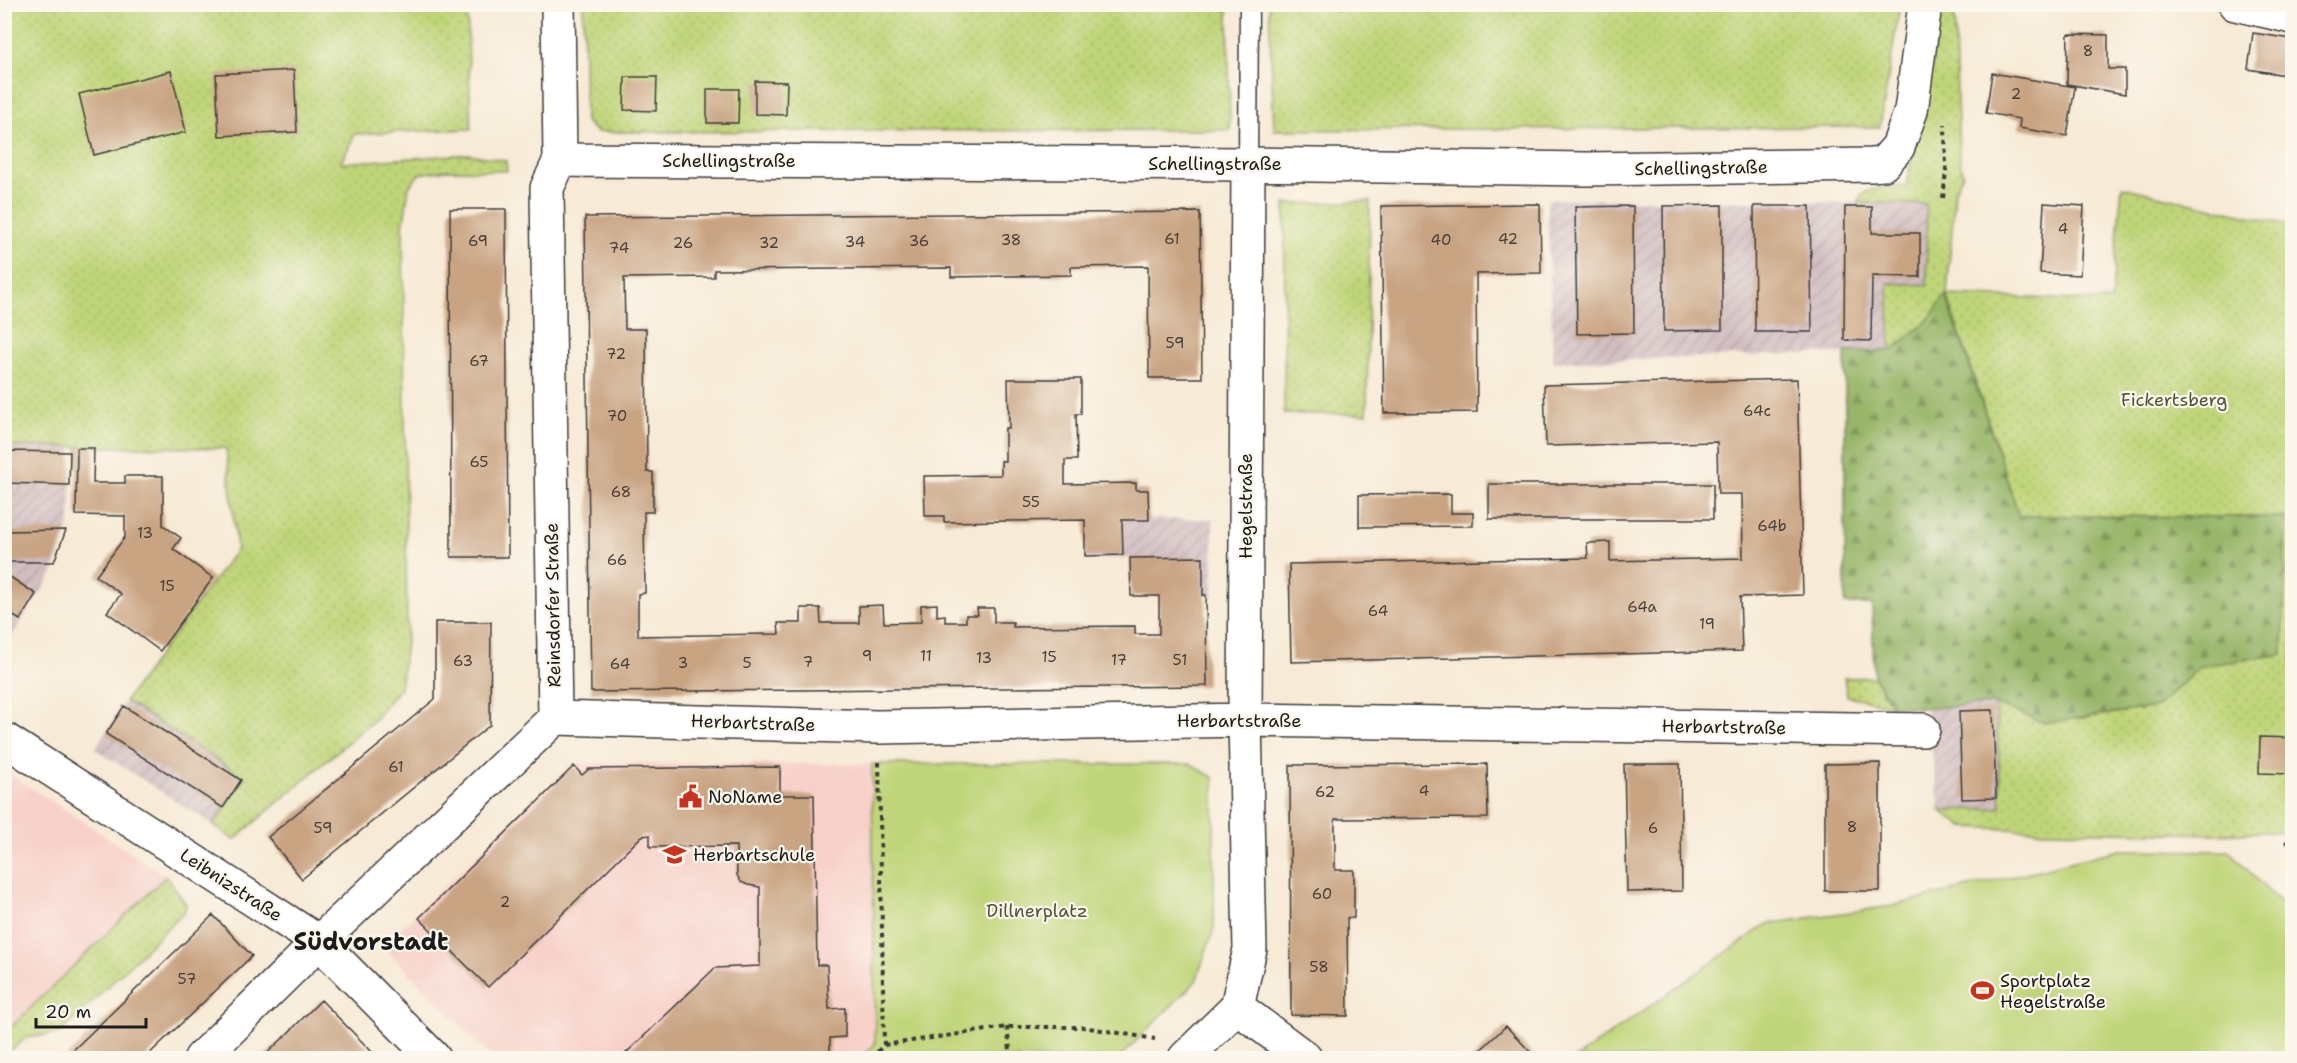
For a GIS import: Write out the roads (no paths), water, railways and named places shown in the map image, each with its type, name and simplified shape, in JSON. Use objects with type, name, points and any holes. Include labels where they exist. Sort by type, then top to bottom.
[{"type":"street","name":"Reinsdorfer Straße","points":[[555,718],[547,188],[560,160],[558,4]]},
{"type":"street","name":"Schellingstraße","points":[[560,160],[1248,164],[1587,169],[1883,164],[1898,147],[1911,111],[1925,4]]},
{"type":"street","points":[[2235,4],[2292,16]]},
{"type":"street","name":"Hegelstraße","points":[[1237,1007],[1250,949],[1245,720],[1248,164]]},
{"type":"street","points":[[201,1059],[319,942],[555,718]]},
{"type":"street","name":"Herbartstraße","points":[[555,718],[878,727],[1245,720],[1923,730]]},
{"type":"street","name":"Leibnizstraße","points":[[4,739],[319,942],[434,1059]]},
{"type":"street","points":[[1173,1052],[1237,1007],[1305,1059]]},
{"type":"lane","name":"Hegelstraße","points":[[1248,164],[1249,6]]},
{"type":"place","name":"NoName","points":[[690,797]]},
{"type":"place","name":"Herbartschule","points":[[675,855]]},
{"type":"place","name":"Sportplatz Hegelstraße","points":[[1982,991]]},
{"type":"district","name":"Südvorstadt","points":[[371,942]]},
{"type":"park label","name":"Fickertsberg","points":[[2174,400]]},
{"type":"park label","name":"Dillnerplatz","points":[[1037,911]]}]
